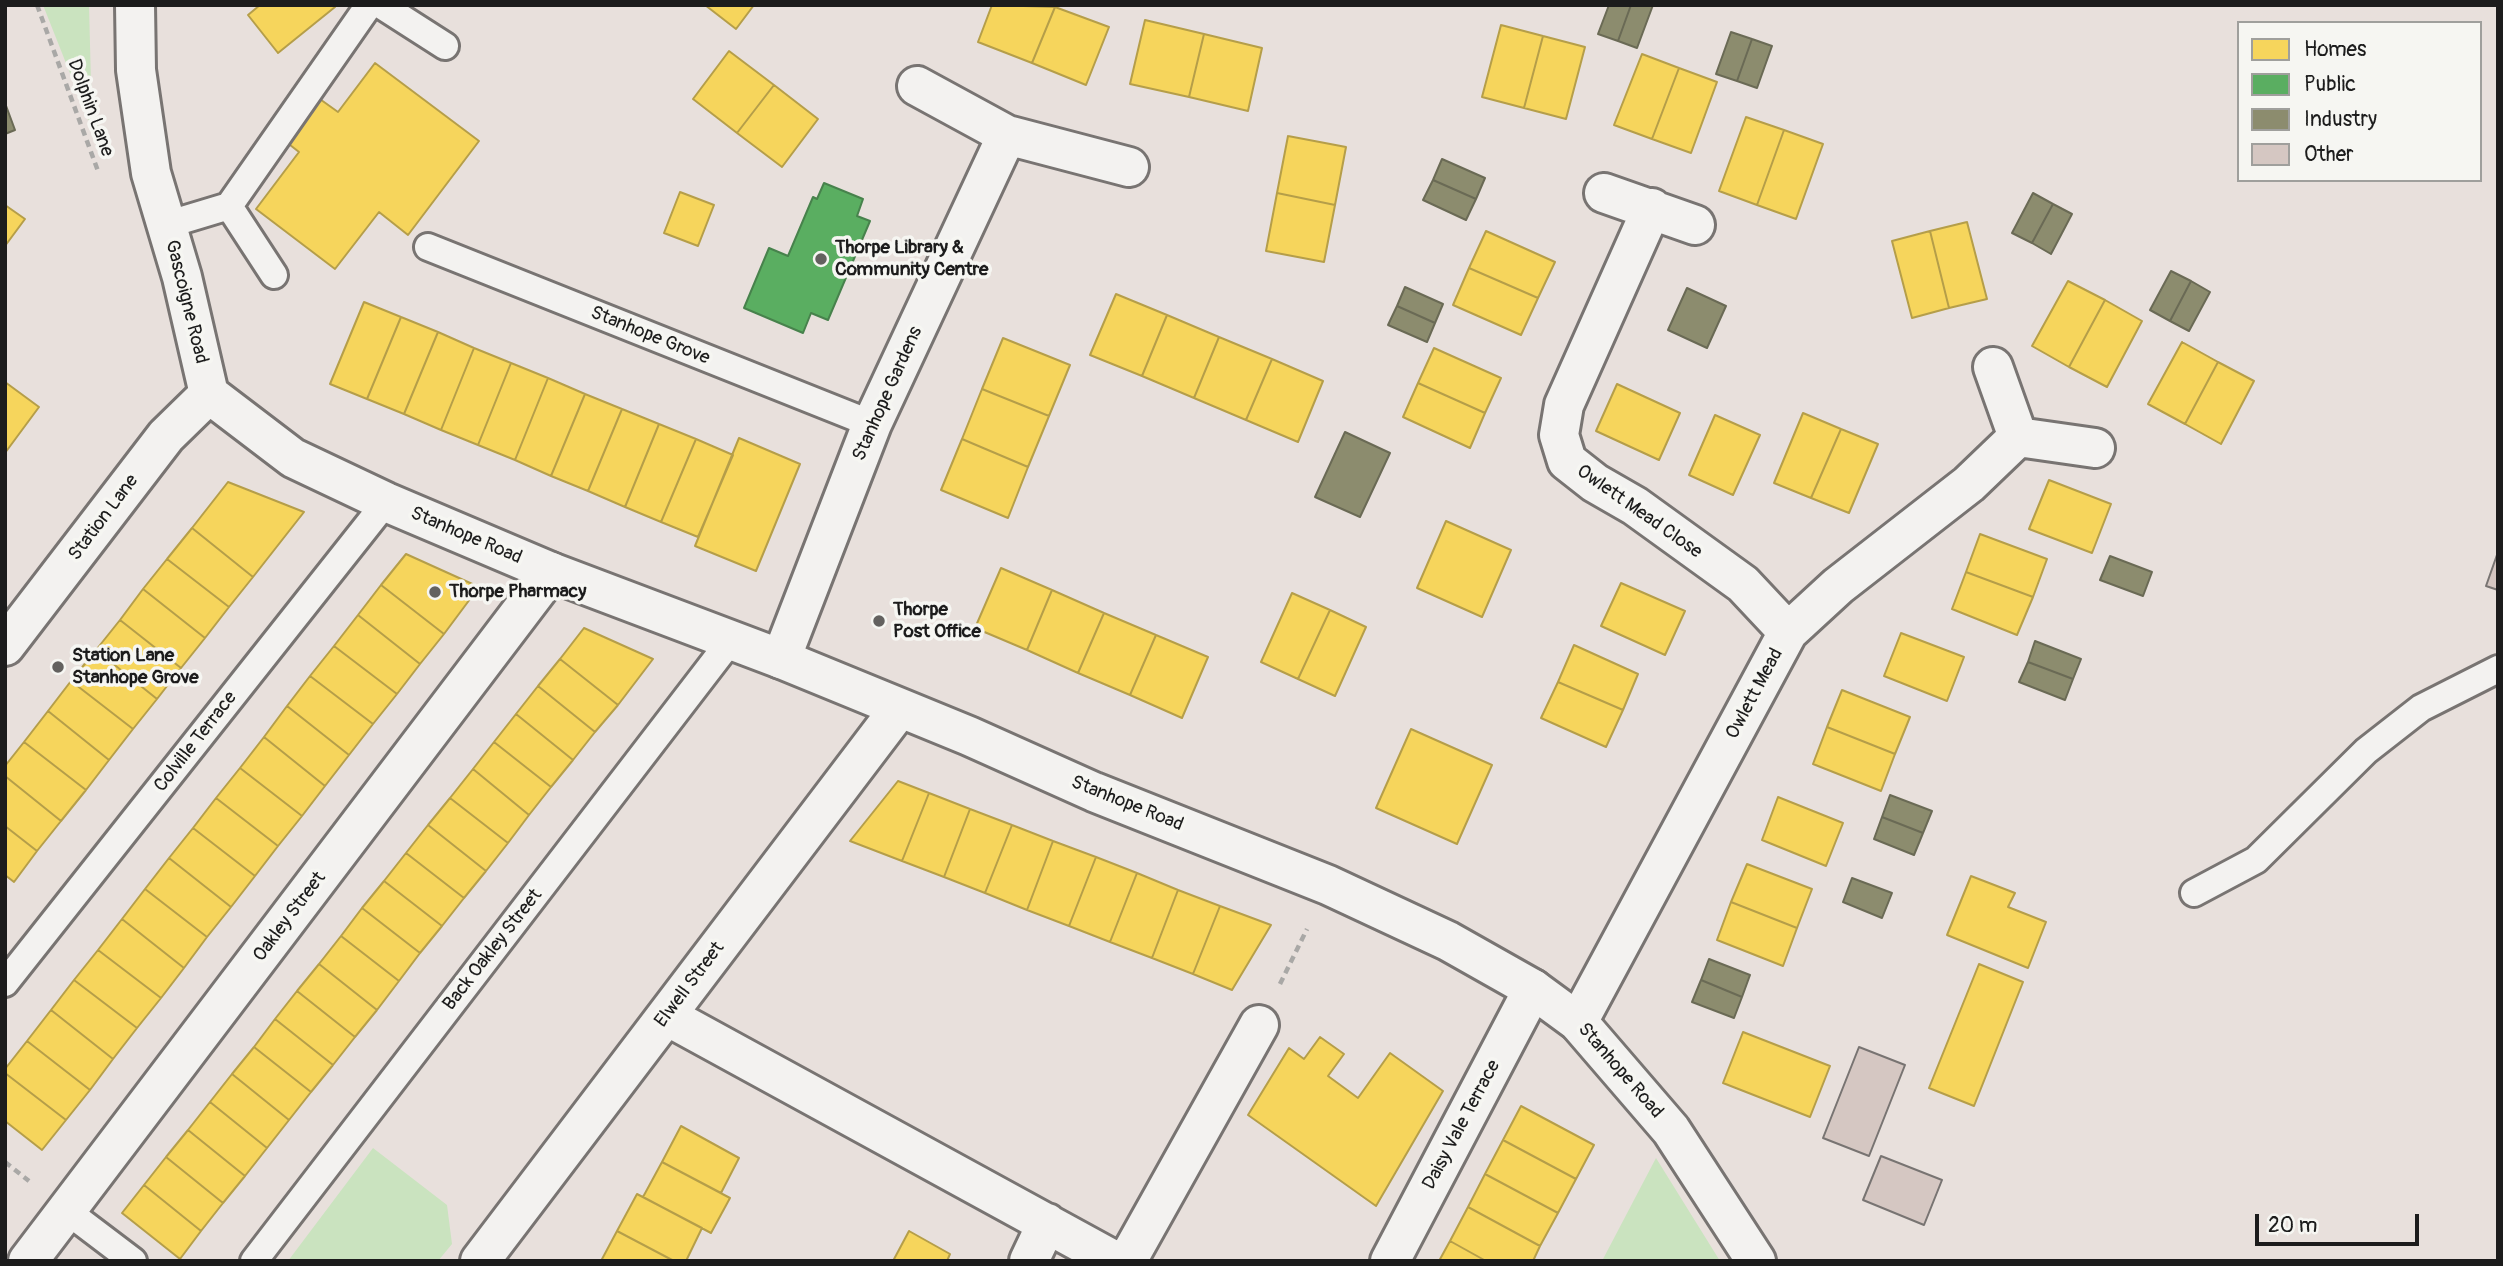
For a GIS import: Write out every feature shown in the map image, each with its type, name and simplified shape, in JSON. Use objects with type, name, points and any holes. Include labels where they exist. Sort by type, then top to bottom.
[{"type":"street","name":"Gascoigne Road","points":[[135,5],[136,70],[150,173],[182,277],[209,394]]},
{"type":"street","points":[[917,86],[1007,135],[1129,167]]},
{"type":"street","name":"Stanhope Gardens","points":[[781,659],[872,424],[1007,135]]},
{"type":"street","points":[[1604,193],[1695,225]]},
{"type":"street","name":"Owlett Mead Close","points":[[1652,208],[1564,405],[1559,436],[1567,460],[1595,483],[1635,506],[1743,584],[1788,632]]},
{"type":"street","points":[[1993,367],[2018,436],[2095,448]]},
{"type":"street","points":[[209,394],[293,458],[386,502]]},
{"type":"street","name":"Station Lane","points":[[5,646],[166,436],[209,394]]},
{"type":"street","name":"Owlett Mead","points":[[1578,1022],[1788,632],[1838,586],[1969,484],[2018,436]]},
{"type":"street","name":"Stanhope Road","points":[[386,502],[551,572],[781,659],[969,736],[1094,792],[1328,885],[1448,941],[1533,989],[1578,1022],[1671,1130],[1756,1261]]},
{"type":"street","name":"Oakley Street","points":[[28,1261],[551,572]]},
{"type":"street","name":"Elwell Street","points":[[480,1261],[899,709]]},
{"type":"street","name":"Daisy Vale Terrace","points":[[1390,1261],[1533,989]]},
{"type":"street","points":[[667,1016],[1115,1261]]},
{"type":"street","points":[[1127,1261],[1259,1025]]},
{"type":"street","points":[[1029,1261],[1047,1223]]},
{"type":"lane","points":[[166,225],[229,205],[369,5]]},
{"type":"lane","points":[[381,5],[444,46]]},
{"type":"lane","points":[[229,205],[274,275]]},
{"type":"lane","name":"Stanhope Grove","points":[[428,247],[872,424]]},
{"type":"lane","name":"Colville Terrace","points":[[5,983],[386,502]]},
{"type":"lane","name":"Back Oakley Street","points":[[254,1261],[731,640]]},
{"type":"lane","points":[[2194,893],[2256,860],[2366,751],[2421,708],[2498,669]]},
{"type":"lane","points":[[67,1211],[133,1261]]},
{"type":"path","name":"Dolphin Lane","points":[[37,5],[98,171],[150,173]]},
{"type":"path","points":[[1259,1025],[1328,885]]},
{"type":"green space","points":[[43,5],[89,5],[91,83],[100,139],[96,139]]},
{"type":"green space","points":[[373,1148],[447,1205],[452,1244],[438,1261],[288,1261]]},
{"type":"green space","points":[[1656,1158],[1720,1261],[1602,1261]]},
{"type":"building: Homes","points":[[260,5],[335,7],[278,53],[248,15]]},
{"type":"building: Homes","points":[[705,5],[754,5],[736,29]]},
{"type":"building: Homes","points":[[992,5],[1055,7],[1032,63],[978,42]]},
{"type":"building: Homes","points":[[1055,7],[1109,27],[1086,85],[1032,63]]},
{"type":"building: Homes","points":[[1145,20],[1204,34],[1189,97],[1130,84]]},
{"type":"building: Homes","points":[[1501,25],[1543,36],[1524,108],[1482,97]]},
{"type":"building: Homes","points":[[1204,34],[1262,48],[1248,111],[1189,97]]},
{"type":"building: Homes","points":[[1543,36],[1585,47],[1566,119],[1524,108]]},
{"type":"building: Homes","points":[[729,51],[774,85],[737,133],[693,99]]},
{"type":"building: Homes","points":[[1642,54],[1679,68],[1652,139],[1614,125]]},
{"type":"building: Homes","points":[[375,63],[479,141],[408,235],[379,212],[335,269],[256,209],[299,152],[285,141],[317,97],[338,112]]},
{"type":"building: Homes","points":[[1679,68],[1717,82],[1691,153],[1652,139]]},
{"type":"building: Homes","points":[[774,85],[818,119],[782,167],[737,133]]},
{"type":"building: Homes","points":[[1746,117],[1784,130],[1757,205],[1719,191]]},
{"type":"building: Homes","points":[[1784,130],[1823,144],[1796,219],[1757,205]]},
{"type":"building: Homes","points":[[1288,136],[1346,147],[1335,205],[1277,193]]},
{"type":"building: Homes","points":[[680,192],[714,205],[698,246],[664,233]]},
{"type":"building: Homes","points":[[1277,193],[1335,205],[1324,262],[1266,251]]},
{"type":"building: Homes","points":[[5,205],[25,219],[5,246]]},
{"type":"building: Homes","points":[[1967,222],[1987,299],[1949,308],[1930,231]]},
{"type":"building: Homes","points":[[1486,231],[1555,262],[1538,298],[1469,268]]},
{"type":"building: Homes","points":[[1930,231],[1949,308],[1912,318],[1892,241]]},
{"type":"building: Homes","points":[[1469,268],[1538,298],[1521,335],[1453,305]]},
{"type":"building: Homes","points":[[2068,281],[2105,300],[2069,367],[2032,346]]},
{"type":"building: Homes","points":[[1116,294],[1167,315],[1142,376],[1090,355]]},
{"type":"building: Homes","points":[[2105,300],[2142,321],[2107,387],[2069,367]]},
{"type":"building: Homes","points":[[364,302],[401,317],[367,399],[330,384]]},
{"type":"building: Homes","points":[[1167,315],[1219,337],[1194,398],[1142,376]]},
{"type":"building: Homes","points":[[401,317],[438,332],[404,414],[367,399]]},
{"type":"building: Homes","points":[[438,332],[474,348],[441,430],[404,414]]},
{"type":"building: Homes","points":[[1219,337],[1272,359],[1246,420],[1194,398]]},
{"type":"building: Homes","points":[[1003,338],[1070,365],[1049,416],[982,389]]},
{"type":"building: Homes","points":[[2182,342],[2218,362],[2185,424],[2148,404]]},
{"type":"building: Homes","points":[[474,348],[511,363],[478,445],[441,430]]},
{"type":"building: Homes","points":[[1434,348],[1501,378],[1485,413],[1418,383]]},
{"type":"building: Homes","points":[[1272,359],[1323,381],[1298,442],[1246,420]]},
{"type":"building: Homes","points":[[2218,362],[2254,381],[2221,444],[2185,424]]},
{"type":"building: Homes","points":[[511,363],[548,378],[515,460],[478,445]]},
{"type":"building: Homes","points":[[548,378],[585,394],[551,476],[515,460]]},
{"type":"building: Homes","points":[[5,382],[39,407],[5,453]]},
{"type":"building: Homes","points":[[1418,383],[1485,413],[1470,448],[1403,417]]},
{"type":"building: Homes","points":[[1617,384],[1680,413],[1659,460],[1596,431]]},
{"type":"building: Homes","points":[[982,389],[1049,416],[1028,467],[962,439]]},
{"type":"building: Homes","points":[[585,394],[622,409],[588,491],[551,476]]},
{"type":"building: Homes","points":[[622,409],[659,424],[625,507],[588,491]]},
{"type":"building: Homes","points":[[1803,413],[1841,429],[1811,498],[1774,483]]},
{"type":"building: Homes","points":[[1715,415],[1760,435],[1733,495],[1689,475]]},
{"type":"building: Homes","points":[[659,424],[696,439],[661,522],[625,507]]},
{"type":"building: Homes","points":[[1841,429],[1878,444],[1849,513],[1811,498]]},
{"type":"building: Homes","points":[[739,438],[800,464],[756,571],[695,546]]},
{"type":"building: Homes","points":[[696,439],[733,455],[698,537],[661,522]]},
{"type":"building: Homes","points":[[962,439],[1028,467],[1008,518],[941,490]]},
{"type":"building: Homes","points":[[2049,480],[2111,504],[2092,553],[2029,529]]},
{"type":"building: Homes","points":[[228,482],[304,512],[253,577],[192,528]]},
{"type":"building: Homes","points":[[1446,521],[1511,550],[1482,617],[1417,588]]},
{"type":"building: Homes","points":[[192,528],[253,577],[229,607],[167,559]]},
{"type":"building: Homes","points":[[1980,534],[2047,559],[2033,597],[1966,572]]},
{"type":"building: Homes","points":[[406,554],[479,587],[444,634],[381,585]]},
{"type":"building: Homes","points":[[167,559],[229,607],[205,638],[143,589]]},
{"type":"building: Homes","points":[[1001,568],[1052,590],[1027,650],[975,628]]},
{"type":"building: Homes","points":[[1966,572],[2033,597],[2017,635],[1952,609]]},
{"type":"building: Homes","points":[[1621,583],[1685,611],[1665,655],[1601,626]]},
{"type":"building: Homes","points":[[381,585],[444,634],[420,664],[358,615]]},
{"type":"building: Homes","points":[[143,589],[205,638],[181,668],[120,620]]},
{"type":"building: Homes","points":[[1052,590],[1104,613],[1078,673],[1027,650]]},
{"type":"building: Homes","points":[[1292,593],[1330,610],[1298,679],[1261,662]]},
{"type":"building: Homes","points":[[1330,610],[1366,627],[1335,696],[1298,679]]},
{"type":"building: Homes","points":[[1104,613],[1156,635],[1130,695],[1078,673]]},
{"type":"building: Homes","points":[[358,615],[420,664],[397,694],[334,646]]},
{"type":"building: Homes","points":[[120,620],[181,668],[157,699],[96,650]]},
{"type":"building: Homes","points":[[584,628],[653,659],[618,705],[560,659]]},
{"type":"building: Homes","points":[[1901,633],[1964,657],[1947,701],[1884,676]]},
{"type":"building: Homes","points":[[1156,635],[1208,657],[1182,718],[1130,695]]},
{"type":"building: Homes","points":[[1574,645],[1638,674],[1623,710],[1558,682]]},
{"type":"building: Homes","points":[[334,646],[397,694],[373,724],[310,676]]},
{"type":"building: Homes","points":[[96,650],[157,699],[133,729],[71,681]]},
{"type":"building: Homes","points":[[560,659],[618,705],[595,732],[538,686]]},
{"type":"building: Homes","points":[[310,676],[373,724],[349,755],[287,706]]},
{"type":"building: Homes","points":[[71,681],[133,729],[109,760],[48,711]]},
{"type":"building: Homes","points":[[1558,682],[1623,710],[1606,747],[1541,718]]},
{"type":"building: Homes","points":[[538,686],[595,732],[573,760],[516,714]]},
{"type":"building: Homes","points":[[1842,690],[1910,717],[1895,754],[1827,727]]},
{"type":"building: Homes","points":[[287,706],[349,755],[325,786],[264,737]]},
{"type":"building: Homes","points":[[48,711],[109,760],[86,790],[24,742]]},
{"type":"building: Homes","points":[[516,714],[573,760],[551,787],[494,742]]},
{"type":"building: Homes","points":[[1827,727],[1895,754],[1881,791],[1813,764]]},
{"type":"building: Homes","points":[[1411,729],[1492,765],[1457,844],[1376,808]]},
{"type":"building: Homes","points":[[264,737],[325,786],[302,816],[240,768]]},
{"type":"building: Homes","points":[[24,742],[86,790],[61,821],[5,776],[5,766]]},
{"type":"building: Homes","points":[[494,742],[551,787],[529,815],[473,769]]},
{"type":"building: Homes","points":[[240,768],[302,816],[278,846],[216,798]]},
{"type":"building: Homes","points":[[473,769],[529,815],[508,843],[450,798]]},
{"type":"building: Homes","points":[[5,776],[61,821],[37,851],[5,826]]},
{"type":"building: Homes","points":[[898,781],[929,793],[902,861],[850,841]]},
{"type":"building: Homes","points":[[929,793],[970,809],[944,877],[902,861]]},
{"type":"building: Homes","points":[[1778,797],[1843,823],[1826,866],[1762,840]]},
{"type":"building: Homes","points":[[216,798],[278,846],[255,876],[193,828]]},
{"type":"building: Homes","points":[[450,798],[508,843],[486,871],[428,825]]},
{"type":"building: Homes","points":[[970,809],[1012,825],[985,893],[944,877]]},
{"type":"building: Homes","points":[[428,825],[486,871],[464,898],[406,853]]},
{"type":"building: Homes","points":[[1012,825],[1053,841],[1027,910],[985,893]]},
{"type":"building: Homes","points":[[5,826],[37,851],[14,882],[5,875]]},
{"type":"building: Homes","points":[[193,828],[255,876],[231,907],[169,858]]},
{"type":"building: Homes","points":[[1053,841],[1096,857],[1069,926],[1027,910]]},
{"type":"building: Homes","points":[[406,853],[464,898],[442,926],[384,881]]},
{"type":"building: Homes","points":[[1096,857],[1137,873],[1110,942],[1069,926]]},
{"type":"building: Homes","points":[[169,858],[231,907],[207,937],[145,889]]},
{"type":"building: Homes","points":[[1747,864],[1812,889],[1797,928],[1731,902]]},
{"type":"building: Homes","points":[[1137,873],[1178,890],[1152,958],[1110,942]]},
{"type":"building: Homes","points":[[1971,876],[2015,893],[2008,907],[2046,922],[2028,968],[1947,935]]},
{"type":"building: Homes","points":[[384,881],[442,926],[420,953],[362,908]]},
{"type":"building: Homes","points":[[145,889],[207,937],[184,968],[122,919]]},
{"type":"building: Homes","points":[[1178,890],[1220,906],[1193,974],[1152,958]]},
{"type":"building: Homes","points":[[1731,902],[1797,928],[1783,966],[1717,940]]},
{"type":"building: Homes","points":[[1220,906],[1271,925],[1232,990],[1193,974]]},
{"type":"building: Homes","points":[[362,908],[420,953],[399,981],[341,936]]},
{"type":"building: Homes","points":[[122,919],[184,968],[161,998],[98,950]]},
{"type":"building: Homes","points":[[341,936],[399,981],[377,1010],[319,964]]},
{"type":"building: Homes","points":[[98,950],[161,998],[137,1028],[74,980]]},
{"type":"building: Homes","points":[[319,964],[377,1010],[355,1037],[297,991]]},
{"type":"building: Homes","points":[[1979,964],[2023,982],[1974,1106],[1929,1088]]},
{"type":"building: Homes","points":[[74,980],[137,1028],[113,1059],[51,1010]]},
{"type":"building: Homes","points":[[297,991],[355,1037],[333,1065],[275,1019]]},
{"type":"building: Homes","points":[[51,1010],[113,1059],[90,1090],[27,1041]]},
{"type":"building: Homes","points":[[275,1019],[333,1065],[311,1092],[254,1047]]},
{"type":"building: Homes","points":[[1743,1032],[1830,1066],[1810,1117],[1723,1083]]},
{"type":"building: Homes","points":[[1320,1037],[1344,1054],[1328,1076],[1358,1098],[1390,1053],[1443,1091],[1376,1206],[1248,1115],[1289,1048],[1304,1059]]},
{"type":"building: Homes","points":[[27,1041],[90,1090],[66,1120],[5,1073],[5,1069]]},
{"type":"building: Homes","points":[[254,1047],[311,1092],[289,1120],[232,1074]]},
{"type":"building: Homes","points":[[5,1073],[66,1120],[42,1150],[5,1121]]},
{"type":"building: Homes","points":[[232,1074],[289,1120],[267,1148],[210,1102]]},
{"type":"building: Homes","points":[[210,1102],[267,1148],[245,1176],[188,1130]]},
{"type":"building: Homes","points":[[1521,1106],[1594,1145],[1576,1179],[1503,1140]]},
{"type":"building: Homes","points":[[681,1126],[739,1158],[721,1193],[662,1162]]},
{"type":"building: Homes","points":[[188,1130],[245,1176],[223,1203],[166,1157]]},
{"type":"building: Homes","points":[[1503,1140],[1576,1179],[1558,1213],[1485,1174]]},
{"type":"building: Homes","points":[[166,1157],[223,1203],[201,1231],[144,1185]]},
{"type":"building: Homes","points":[[662,1162],[730,1198],[711,1233],[643,1197]]},
{"type":"building: Homes","points":[[1485,1174],[1558,1213],[1540,1246],[1468,1207]]},
{"type":"building: Homes","points":[[144,1185],[201,1231],[180,1259],[122,1213]]},
{"type":"building: Homes","points":[[637,1194],[702,1228],[686,1261],[674,1261],[617,1231]]},
{"type":"building: Homes","points":[[1468,1207],[1540,1246],[1533,1261],[1486,1261],[1450,1241]]},
{"type":"building: Homes","points":[[617,1231],[674,1261],[601,1261]]},
{"type":"building: Homes","points":[[909,1231],[950,1254],[947,1261],[893,1261]]},
{"type":"building: Homes","points":[[1450,1241],[1486,1261],[1439,1261]]},
{"type":"building: Public","points":[[824,183],[863,199],[857,216],[870,221],[828,320],[811,313],[803,333],[744,308],[769,248],[788,256],[813,197],[817,199]]},
{"type":"building: Industry","points":[[1609,5],[1631,5],[1618,41],[1598,34]]},
{"type":"building: Industry","points":[[1631,5],[1653,5],[1637,48],[1618,41]]},
{"type":"building: Industry","points":[[1731,32],[1752,39],[1737,81],[1716,74]]},
{"type":"building: Industry","points":[[1752,39],[1772,46],[1757,88],[1737,81]]},
{"type":"building: Industry","points":[[5,103],[15,130],[5,134]]},
{"type":"building: Industry","points":[[1442,159],[1485,178],[1476,199],[1433,180]]},
{"type":"building: Industry","points":[[1433,180],[1476,199],[1466,220],[1423,200]]},
{"type":"building: Industry","points":[[2033,193],[2053,204],[2032,243],[2012,233]]},
{"type":"building: Industry","points":[[2053,204],[2072,214],[2051,254],[2032,243]]},
{"type":"building: Industry","points":[[2171,271],[2191,281],[2170,321],[2150,310]]},
{"type":"building: Industry","points":[[2191,281],[2210,292],[2189,331],[2170,321]]},
{"type":"building: Industry","points":[[1405,287],[1443,304],[1435,323],[1397,306]]},
{"type":"building: Industry","points":[[1687,288],[1726,306],[1707,348],[1668,330]]},
{"type":"building: Industry","points":[[1397,306],[1435,323],[1427,342],[1388,325]]},
{"type":"building: Industry","points":[[1345,432],[1390,453],[1360,517],[1315,497]]},
{"type":"building: Industry","points":[[2110,556],[2152,572],[2143,596],[2100,580]]},
{"type":"building: Industry","points":[[2035,641],[2081,659],[2073,679],[2028,662]]},
{"type":"building: Industry","points":[[2028,662],[2073,679],[2065,700],[2019,682]]},
{"type":"building: Industry","points":[[1890,795],[1932,811],[1923,833],[1882,817]]},
{"type":"building: Industry","points":[[1882,817],[1923,833],[1914,855],[1874,839]]},
{"type":"building: Industry","points":[[1852,878],[1892,893],[1882,918],[1843,902]]},
{"type":"building: Industry","points":[[1709,959],[1750,975],[1742,997],[1701,980]]},
{"type":"building: Industry","points":[[1701,980],[1742,997],[1734,1018],[1692,1002]]},
{"type":"building: Other","points":[[2498,552],[2498,590],[2486,586]]},
{"type":"building: Other","points":[[1859,1047],[1905,1065],[1869,1156],[1823,1138]]},
{"type":"building: Other","points":[[1881,1156],[1942,1180],[1924,1225],[1863,1200]]},
{"type":"place","name":"Thorpe Library & Community Centre","points":[[821,259]]},
{"type":"place","name":"Thorpe Pharmacy","points":[[435,592]]},
{"type":"place","name":"Thorpe Post Office","points":[[879,621]]},
{"type":"place","name":"Station Lane Stanhope Grove","points":[[58,667]]}]
